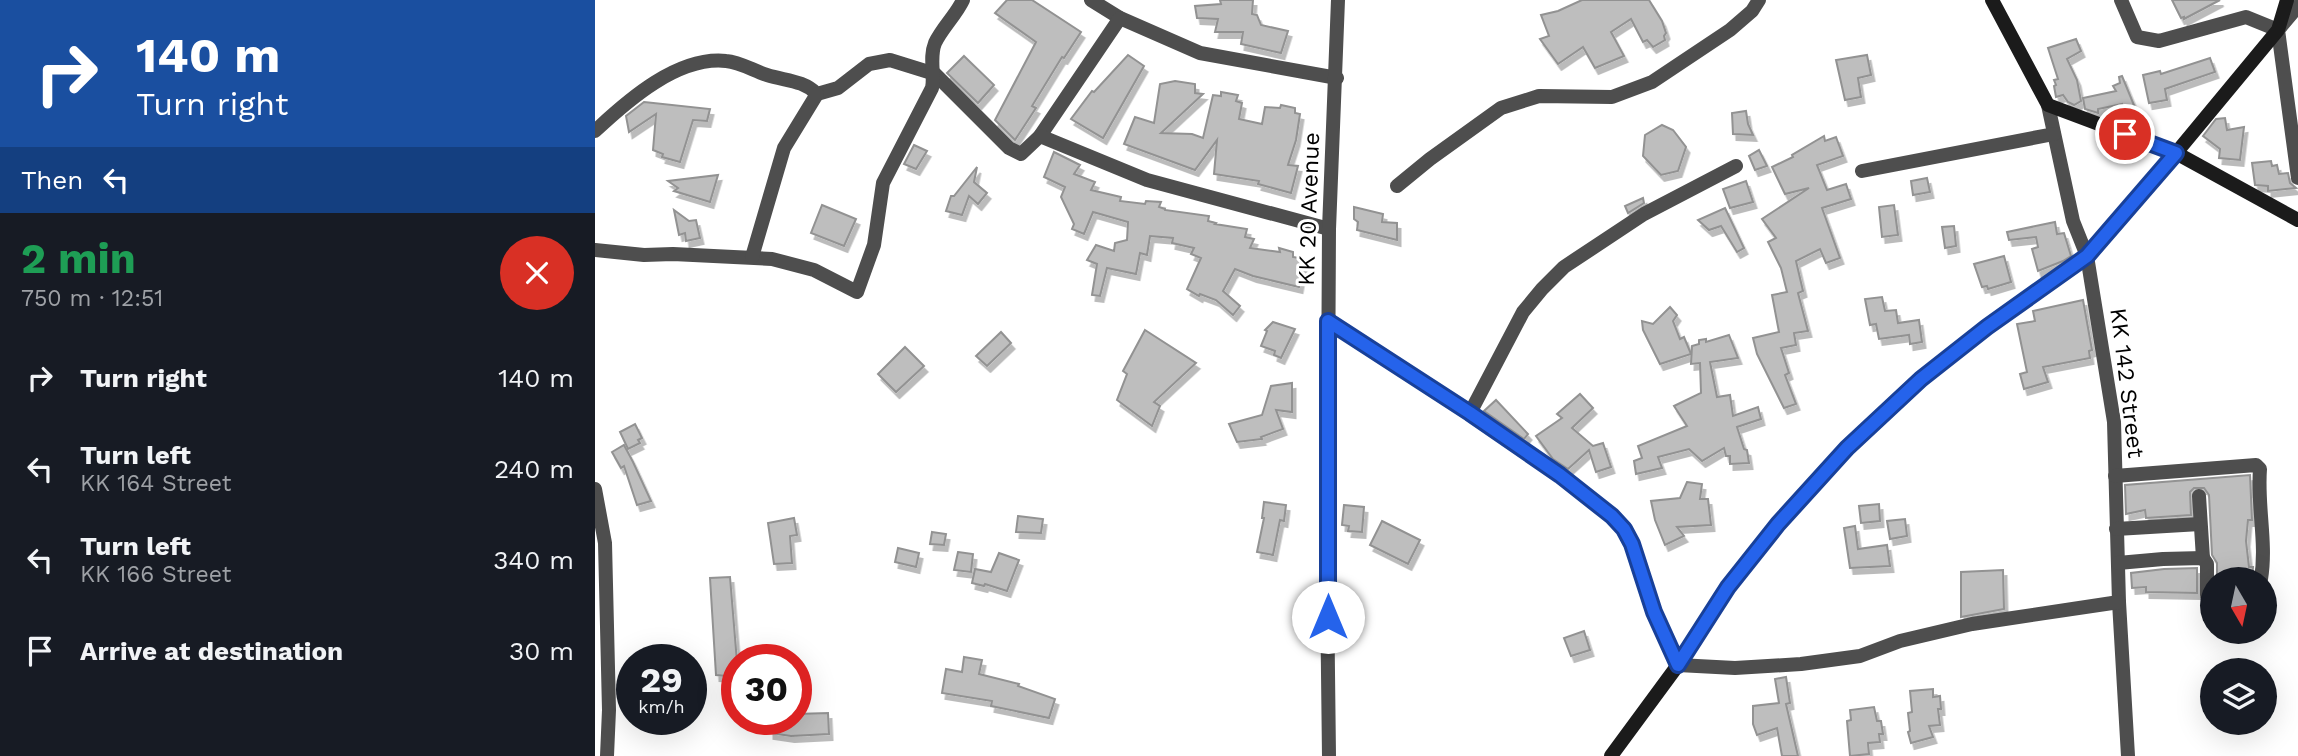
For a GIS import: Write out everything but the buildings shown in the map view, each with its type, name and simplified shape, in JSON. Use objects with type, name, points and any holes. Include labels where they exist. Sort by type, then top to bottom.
[{"type":"main road","points":[[1992,0],[2048,106],[2176,153],[2298,220]]},
{"type":"main road","points":[[1616,754],[1728,587],[1778,524],[1847,448],[1921,379],[1987,327],[2087,256],[2278,30],[2287,0]]},
{"type":"street","points":[[595,250],[643,255],[772,259],[814,270],[857,292],[874,245],[883,183],[932,88],[935,74],[932,59],[936,43],[963,0]]},
{"type":"street","points":[[1091,0],[1120,18],[1200,53],[1337,78]]},
{"type":"street","name":"KK 20 Avenue","points":[[1329,756],[1329,229],[1338,0]]},
{"type":"street","points":[[1397,186],[1501,108],[1539,96],[1612,97],[1652,82],[1730,30],[1752,11],[1759,0]]},
{"type":"street","points":[[2121,0],[2137,37],[2159,41],[2246,17],[2278,30]]},
{"type":"street","points":[[2298,6],[2278,30],[2298,178]]},
{"type":"street","points":[[752,257],[785,148],[817,94],[838,88],[869,64],[890,60],[935,74],[1016,153],[1021,153],[1040,136],[1120,18]]},
{"type":"street","points":[[595,131],[629,100],[657,82],[691,65],[709,61],[729,61],[767,75],[807,84],[817,94]]},
{"type":"street","name":"KK 142 Street","points":[[2048,106],[2073,221],[2087,256],[2114,422],[2116,529],[2127,756]]},
{"type":"street","points":[[1862,171],[2054,134]]},
{"type":"street","points":[[1040,136],[1147,180],[1329,229]]},
{"type":"street","points":[[1470,413],[1523,312],[1564,267],[1644,214],[1736,166]]},
{"type":"street","points":[[1328,321],[1470,413],[1560,475],[1612,516],[1624,529],[1632,544],[1654,612],[1678,665],[1735,668],[1801,664],[1860,656],[1900,641],[1972,624],[2119,602]]},
{"type":"street","points":[[2115,476],[2256,465],[2260,469],[2262,567]]},
{"type":"street","points":[[595,489],[605,543],[602,711],[607,756]]},
{"type":"street","points":[[2199,496],[2203,558],[2207,567]]},
{"type":"street","points":[[2116,529],[2200,524]]},
{"type":"street","points":[[2118,563],[2203,558]]},
{"type":"route","points":[[1328,617],[1328,321],[1470,413],[1560,475],[1612,516],[1624,529],[1632,544],[1654,612],[1678,665],[1728,587],[1778,524],[1847,448],[1921,379],[1987,327],[2087,256],[2176,153],[2125,134]]}]
